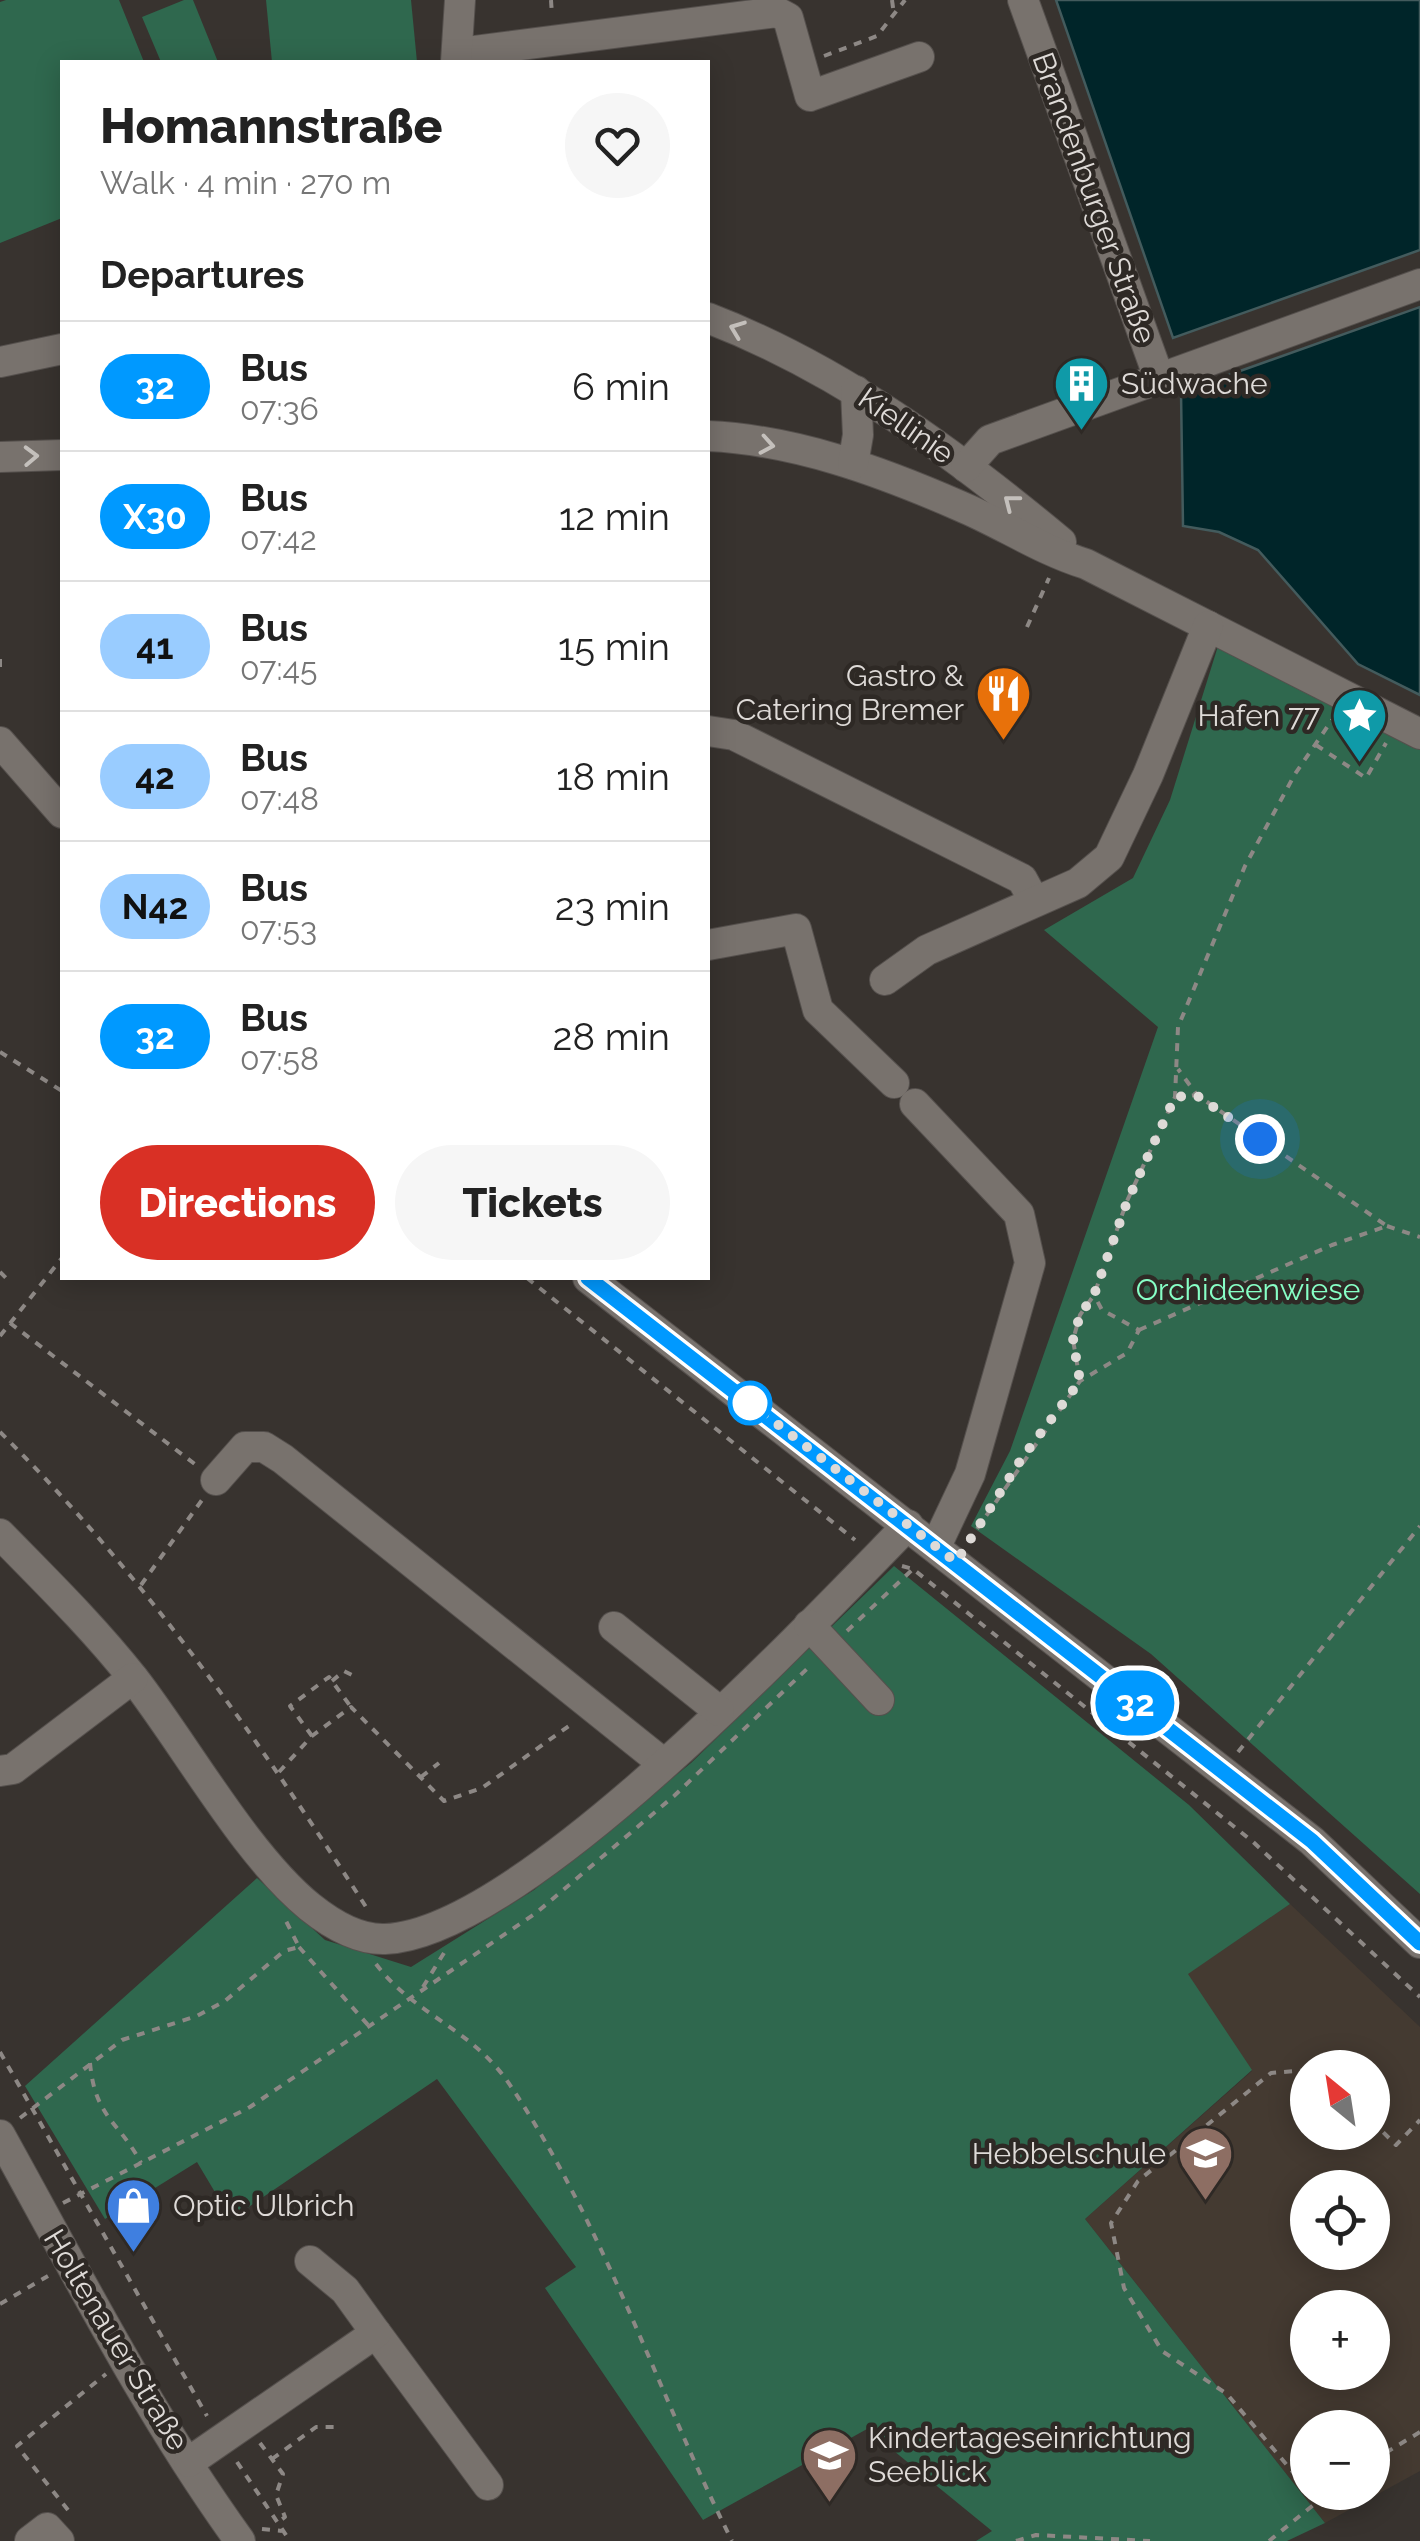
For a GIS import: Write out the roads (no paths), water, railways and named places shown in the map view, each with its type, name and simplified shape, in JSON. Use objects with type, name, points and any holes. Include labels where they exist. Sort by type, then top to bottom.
[{"type":"street","points":[[460,0],[460,59],[777,12],[788,18],[810,96],[919,57]]},
{"type":"street","name":"Brandenburger Straße","points":[[966,467],[990,440],[1159,378],[1023,0]]},
{"type":"street","points":[[1159,378],[1420,284]]},
{"type":"street","name":"Kiellinie","points":[[710,319],[767,340],[856,391],[966,467],[1072,559]]},
{"type":"street","points":[[0,362],[60,349]]},
{"type":"street","points":[[853,464],[858,435],[856,391]]},
{"type":"street","name":"Kiellinie","points":[[710,436],[817,453],[962,506],[1208,626],[1406,734]]},
{"type":"street","points":[[0,457],[60,455]]},
{"type":"street","points":[[885,980],[927,950],[1078,884],[1109,857],[1148,775],[1208,626]]},
{"type":"street","points":[[710,731],[734,735],[1022,879],[1034,901]]},
{"type":"street","points":[[0,742],[60,811]]},
{"type":"street","points":[[710,945],[796,929],[818,1010],[1020,1214],[1030,1263],[946,1554]]},
{"type":"street","points":[[591,1280],[1312,1841],[1420,1943]]},
{"type":"street","points":[[216,1480],[245,1447],[264,1447],[664,1764]]},
{"type":"street","points":[[0,1534],[82,1617],[133,1678],[269,1865],[309,1906],[354,1934],[386,1939],[446,1924],[526,1876],[664,1764],[908,1525]]},
{"type":"street","points":[[809,1625],[878,1700]]},
{"type":"street","points":[[614,1627],[720,1712]]},
{"type":"street","points":[[0,1771],[13,1768],[133,1678]]},
{"type":"street","name":"Holtenauer Straße","points":[[8,2128],[42,2215],[188,2462],[240,2541]]},
{"type":"street","points":[[310,2261],[344,2290],[472,2473]]},
{"type":"street","points":[[188,2462],[376,2332]]},
{"type":"street","points":[[30,2541],[47,2528],[68,2531]]},
{"type":"water","points":[[1056,0],[1420,0],[1420,250],[1173,338]]},
{"type":"water","points":[[1420,307],[1420,695],[1358,664],[1258,550],[1219,532],[1183,526],[1181,392]]},
{"type":"place","name":"Südwache","points":[[1082,433]]},
{"type":"place","name":"Gastro & Catering Bremer","points":[[1003,742]]},
{"type":"place","name":"Hafen 77","points":[[1359,765]]},
{"type":"place","name":"Hebbelschule","points":[[1205,2203]]},
{"type":"place","name":"Optic Ulbrich","points":[[134,2255]]},
{"type":"place","name":"Kindertageseinrichtung Seeblick","points":[[829,2504]]},
{"type":"park label","name":"Orchideenwiese","points":[[1248,1290]]}]
